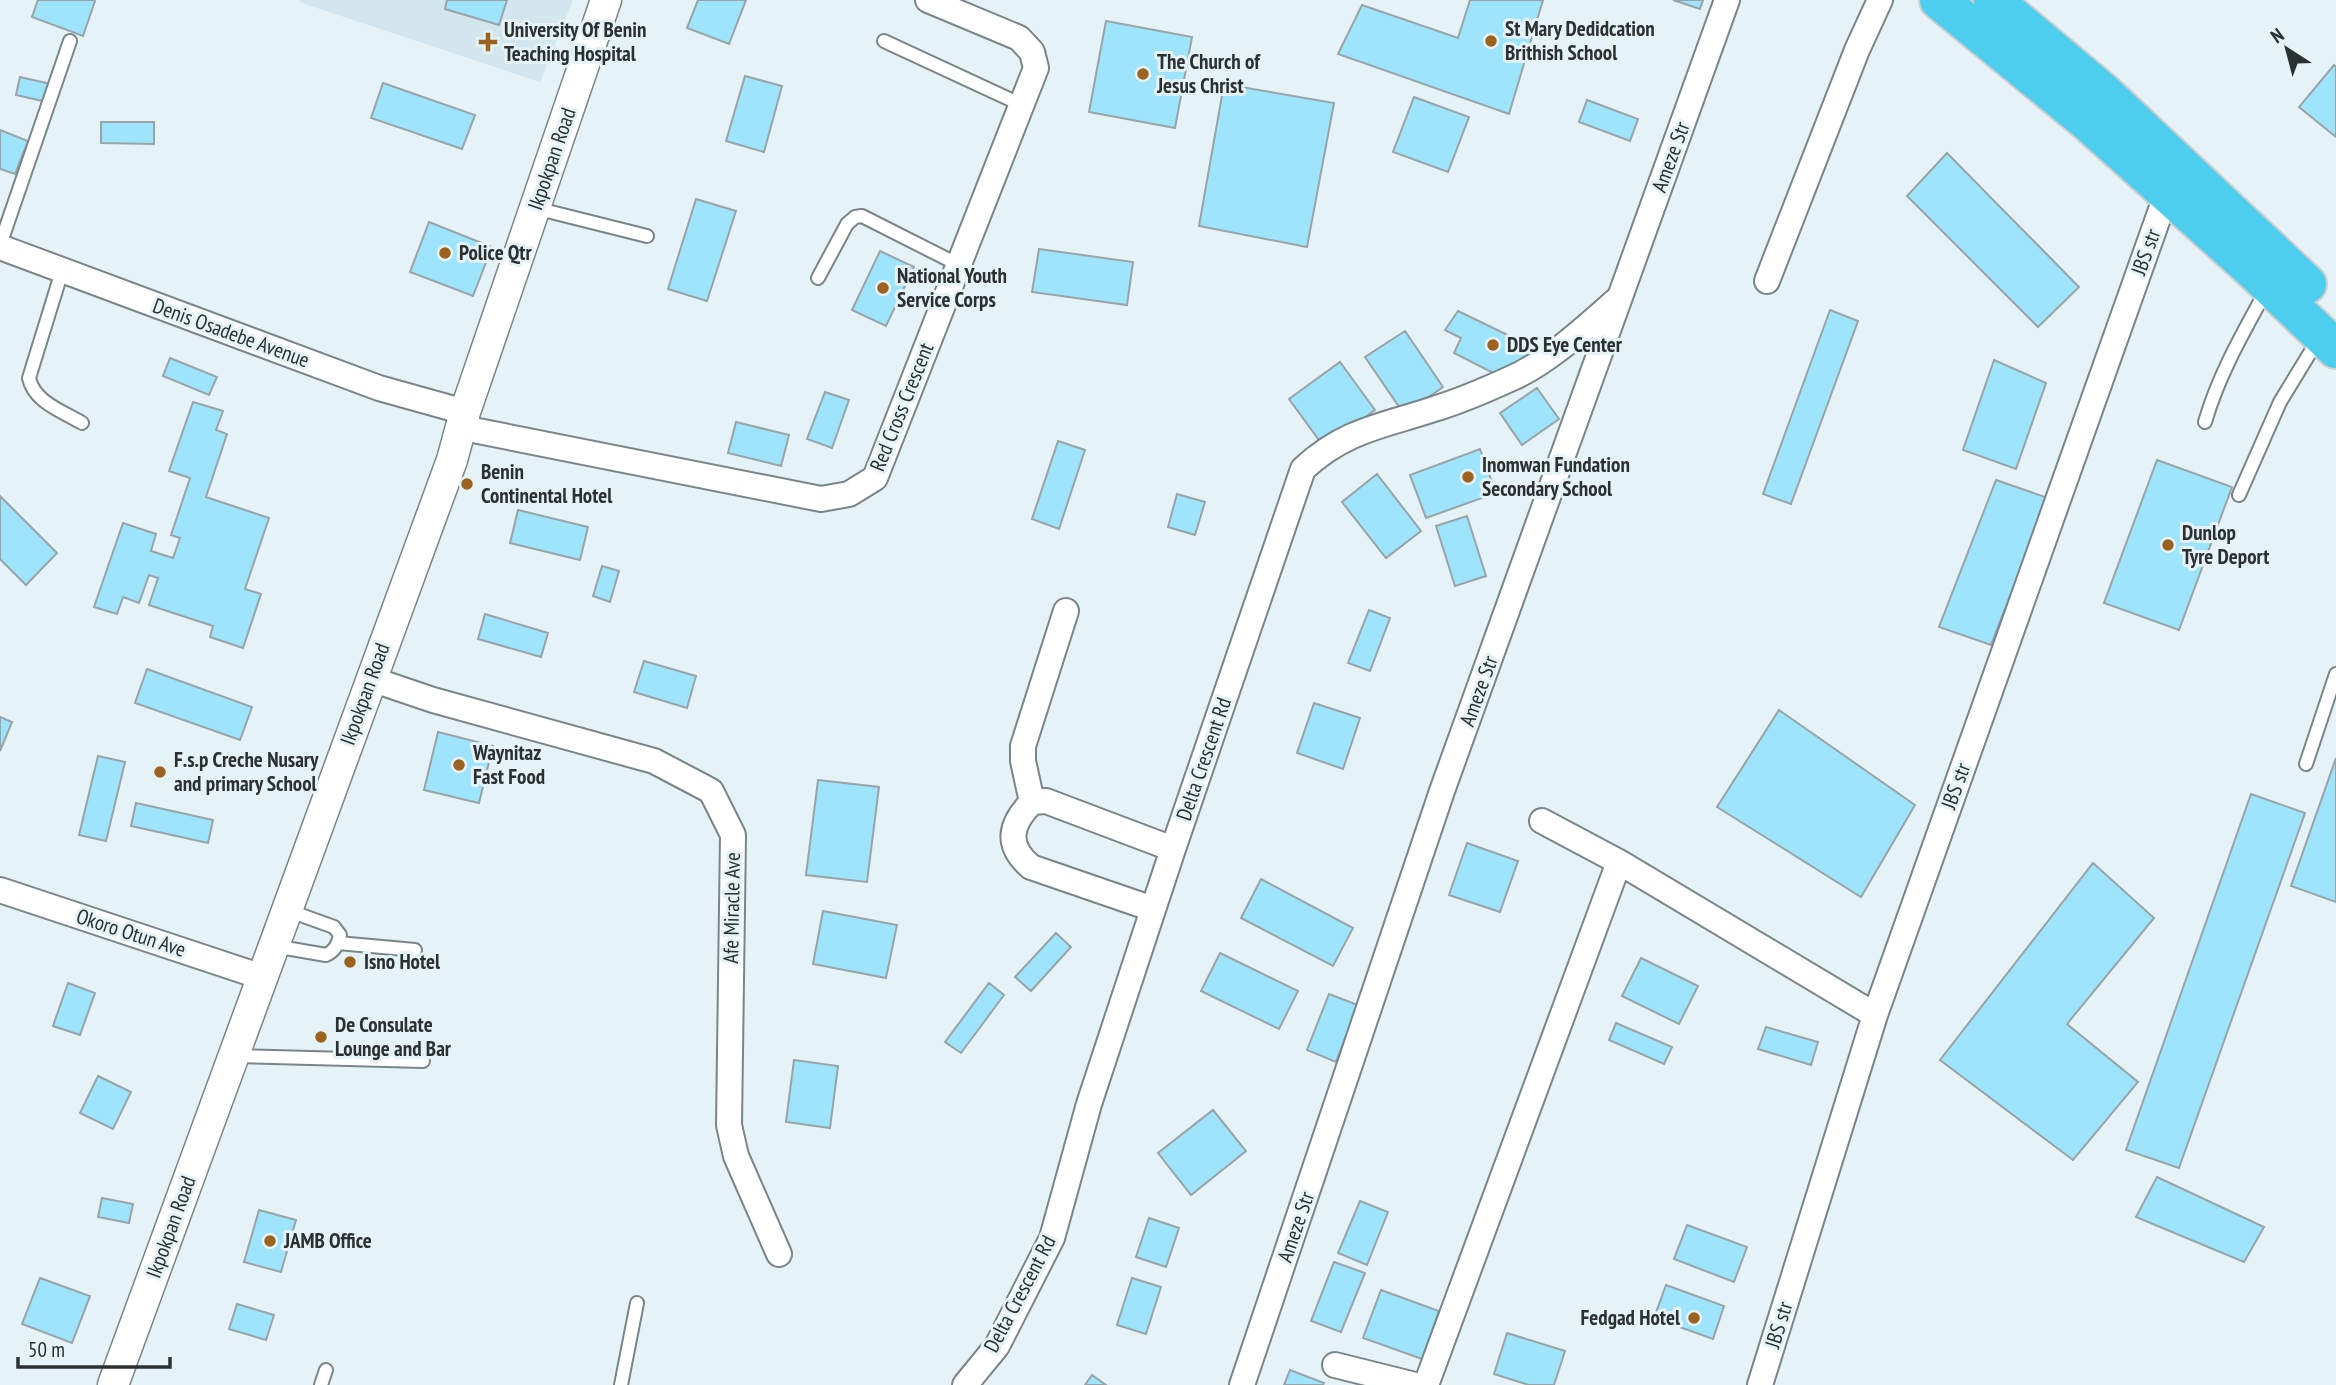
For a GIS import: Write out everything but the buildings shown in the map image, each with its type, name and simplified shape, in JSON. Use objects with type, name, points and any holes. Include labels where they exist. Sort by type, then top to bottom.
[{"type":"highway","points":[[1939,0],[2089,123],[2269,285],[2331,332]]},
{"type":"highway","points":[[1993,0],[2103,92],[2331,332]]},
{"type":"street","name":"Ikpokpan Road","points":[[113,1385],[464,420],[606,0]]},
{"type":"street","name":"Red Cross Crescent","points":[[464,420],[821,499],[849,494],[875,478],[1036,68],[1032,52],[1019,38],[928,0]]},
{"type":"street","name":"Ameze Str","points":[[1242,1385],[1442,791],[1727,0]]},
{"type":"street","points":[[1767,281],[1857,50],[1880,0]]},
{"type":"street","name":"JBS str","points":[[1760,1385],[1875,1015],[2167,193]]},
{"type":"street","name":"Denis Osadebe Avenue","points":[[0,246],[464,420]]},
{"type":"street","name":"Delta Crescent Rd","points":[[965,1385],[998,1346],[1052,1238],[1089,1104],[1303,469],[1321,452],[1360,431],[1440,408],[1516,377],[1571,340],[1622,295]]},
{"type":"street","points":[[1066,611],[1023,746],[1023,761],[1039,801],[1173,849]]},
{"type":"street","name":"Afe Miracle Ave","points":[[371,679],[433,700],[654,761],[711,791],[733,835],[729,1125],[736,1156],[779,1254]]},
{"type":"street","points":[[1039,801],[1021,813],[1016,823],[1013,848],[1020,858],[1031,867],[1153,909]]},
{"type":"street","points":[[1542,821],[1619,862],[1875,1015]]},
{"type":"street","points":[[1426,1385],[1619,862]]},
{"type":"street","name":"Okoro Otun Ave","points":[[0,890],[262,977]]},
{"type":"street","points":[[1335,1364],[1415,1385]]},
{"type":"lane","points":[[0,246],[70,41]]},
{"type":"lane","points":[[884,41],[1022,105]]},
{"type":"lane","points":[[535,208],[647,236]]},
{"type":"lane","points":[[818,278],[847,224],[855,217],[862,216],[959,265]]},
{"type":"lane","points":[[62,271],[29,378],[31,389],[36,396],[82,423]]},
{"type":"lane","points":[[2205,422],[2219,379],[2269,285]]},
{"type":"lane","points":[[2239,495],[2280,402],[2331,332]]},
{"type":"lane","points":[[2306,764],[2336,674]]},
{"type":"lane","points":[[273,946],[326,955],[338,943],[340,935],[334,927],[286,910]]},
{"type":"lane","points":[[338,943],[415,950]]},
{"type":"lane","points":[[233,1056],[423,1061]]},
{"type":"lane","points":[[621,1385],[637,1303]]},
{"type":"lane","points":[[321,1385],[326,1370]]},
{"type":"shaded area","name":"University Of Benin Teaching Hospital","points":[[573,0],[540,82],[299,2]]},
{"type":"place","name":"St Mary Dedidcation Brithish School","points":[[1491,41]]},
{"type":"place","name":"University Of Benin Teaching Hospital","points":[[488,42]]},
{"type":"place","name":"The Church of Jesus Christ","points":[[1143,74]]},
{"type":"place","name":"Police Qtr","points":[[445,253]]},
{"type":"place","name":"National Youth Service Corps","points":[[883,288]]},
{"type":"place","name":"DDS Eye Center","points":[[1493,345]]},
{"type":"place","name":"Inomwan Fundation Secondary School","points":[[1468,477]]},
{"type":"place","name":"Benin Continental Hotel","points":[[467,484]]},
{"type":"place","name":"Dunlop Tyre Deport","points":[[2168,545]]},
{"type":"place","name":"Waynitaz Fast Food","points":[[459,765]]},
{"type":"place","name":"F.s.p Creche Nusary and primary School","points":[[160,772]]},
{"type":"place","name":"Isno Hotel","points":[[350,962]]},
{"type":"place","name":"De Consulate Lounge and Bar","points":[[321,1037]]},
{"type":"place","name":"JAMB Office","points":[[270,1241]]},
{"type":"place","name":"Fedgad Hotel","points":[[1694,1318]]}]
